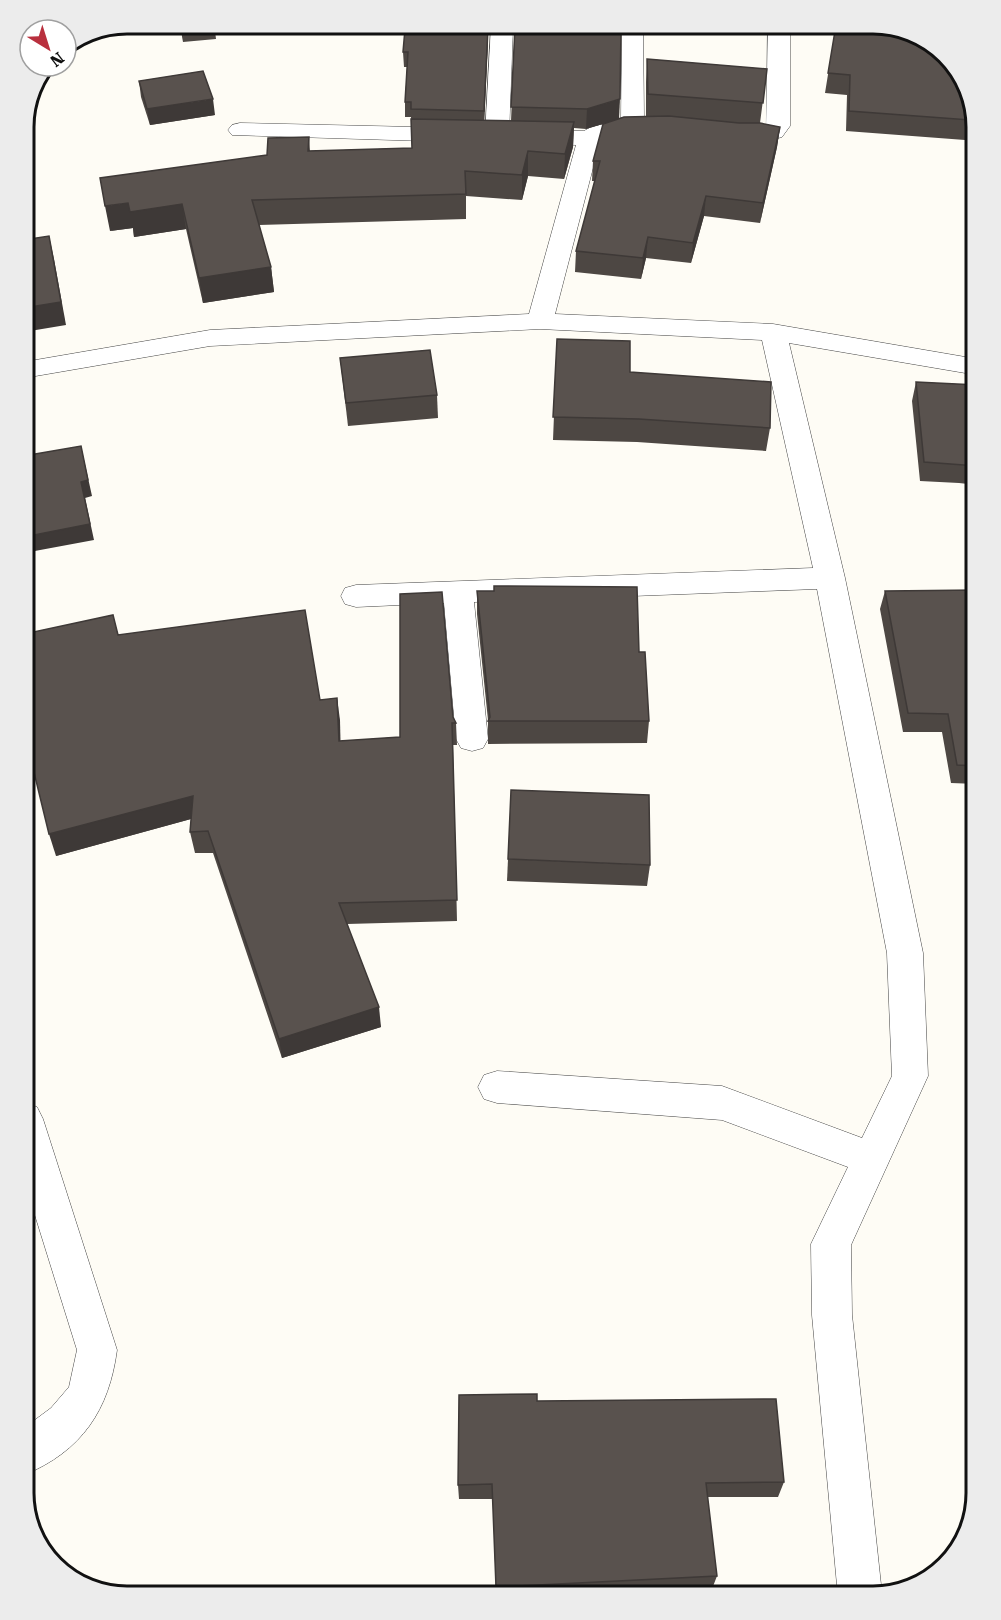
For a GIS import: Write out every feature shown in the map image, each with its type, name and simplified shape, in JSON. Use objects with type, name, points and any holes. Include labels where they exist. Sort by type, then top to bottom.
[{"type":"street","points":[[497,136],[502,34]]},
{"type":"street","points":[[632,125],[633,35]]},
{"type":"street","points":[[715,132],[750,135],[774,132],[778,126],[779,35]]},
{"type":"street","points":[[240,130],[589,138],[599,132],[632,125],[668,128]]},
{"type":"street","points":[[540,321],[589,138]]},
{"type":"street","points":[[35,368],[210,338],[540,321],[773,333],[966,365]]},
{"type":"street","points":[[773,333],[830,578],[905,953],[910,1076],[831,1244],[832,1315],[859,1586]]},
{"type":"street","points":[[356,596],[830,578]]},
{"type":"street","points":[[458,592],[472,739]]},
{"type":"street","points":[[497,1087],[722,1103],[871,1159]]},
{"type":"street","points":[[34,1151],[97,1350],[94,1376],[85,1401],[66,1424],[34,1447]]},
{"type":"building","points":[[405,34],[488,34],[484,111],[411,109],[411,102],[405,102],[408,52],[403,52]]},
{"type":"building","points":[[515,35],[621,35],[620,99],[587,109],[511,107]]},
{"type":"building","points":[[834,35],[879,35],[903,39],[925,50],[951,76],[957,86],[966,120],[849,111],[850,75],[828,73]]},
{"type":"building","points":[[647,59],[767,69],[763,103],[648,94]]},
{"type":"building","points":[[203,71],[213,99],[147,109],[139,81]]},
{"type":"building","points":[[669,116],[760,123],[780,127],[763,203],[706,196],[693,243],[648,237],[643,258],[576,251],[600,161],[593,161],[603,124],[624,117]]},
{"type":"building","points":[[411,119],[574,122],[565,154],[528,151],[522,175],[465,171],[466,194],[252,200],[271,267],[199,278],[182,204],[130,212],[128,203],[105,206],[100,178],[267,155],[268,138],[309,137],[308,151],[412,148]]},
{"type":"building","points":[[49,236],[61,302],[35,306],[35,238]]},
{"type":"building","points":[[557,339],[630,341],[630,372],[771,382],[770,428],[639,419],[553,417]]},
{"type":"building","points":[[430,350],[437,395],[346,403],[340,358]]},
{"type":"building","points":[[916,382],[966,384],[966,465],[924,462]]},
{"type":"building","points":[[81,446],[88,480],[81,482],[90,524],[35,535],[35,454]]},
{"type":"building","points":[[494,586],[637,587],[639,652],[645,652],[649,721],[488,721],[490,717],[477,591],[494,591]]},
{"type":"building","points":[[966,590],[966,765],[957,765],[948,714],[908,713],[885,591]]},
{"type":"building","points":[[442,592],[453,717],[456,723],[452,723],[457,900],[339,903],[379,1007],[279,1039],[208,831],[190,832],[193,796],[49,834],[35,774],[35,632],[113,615],[118,635],[305,610],[320,700],[337,698],[339,741],[400,737],[400,594]]},
{"type":"building","points":[[511,790],[649,795],[650,865],[508,859]]},
{"type":"building","points":[[537,1394],[537,1401],[776,1399],[784,1482],[706,1483],[717,1576],[496,1585],[492,1484],[458,1485],[459,1395]]}]
